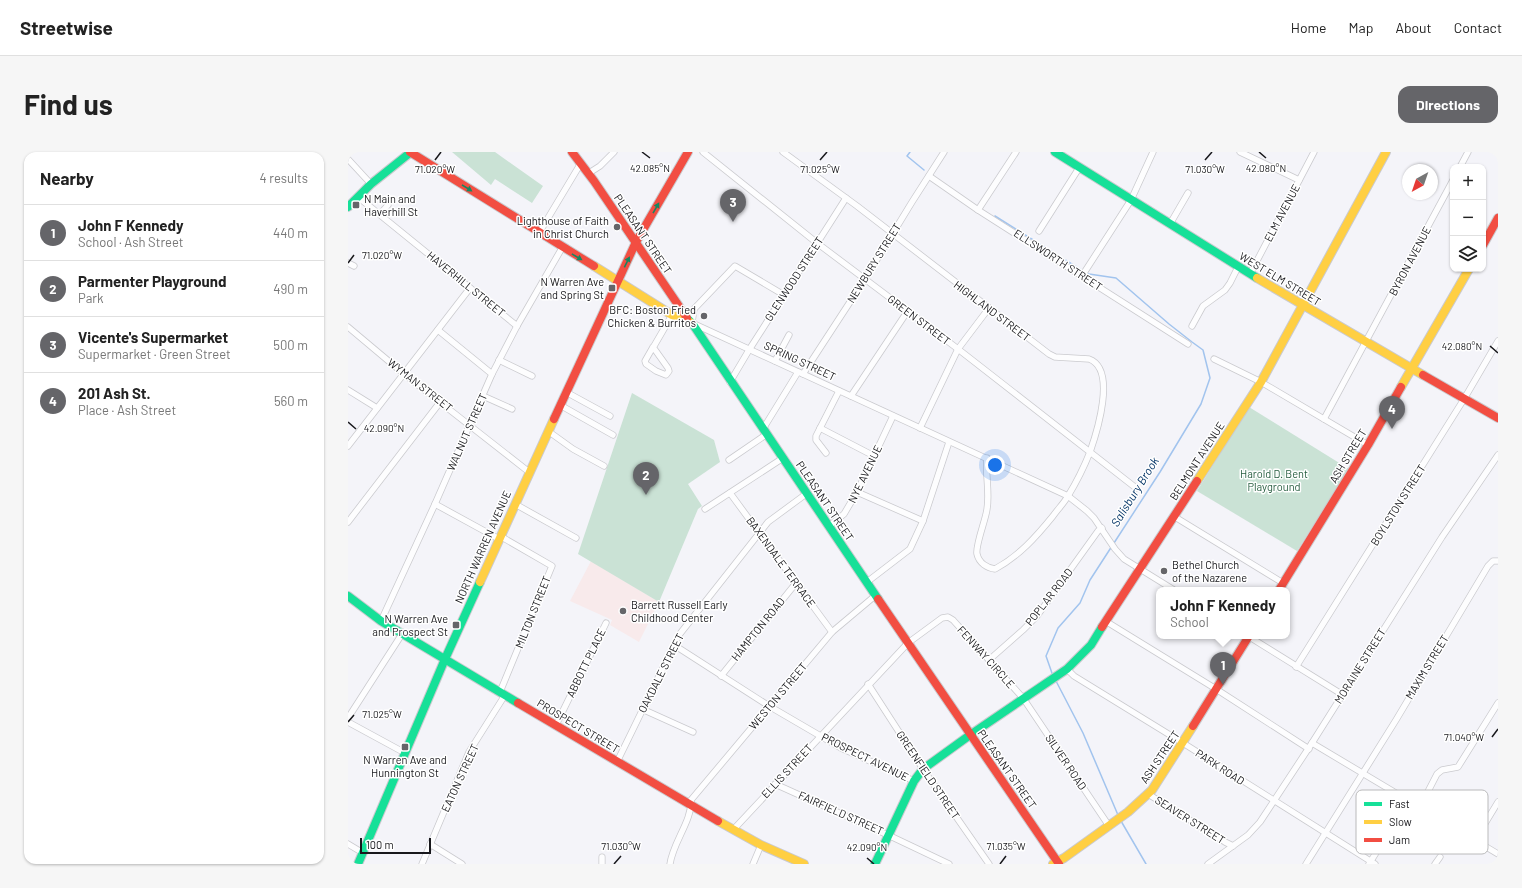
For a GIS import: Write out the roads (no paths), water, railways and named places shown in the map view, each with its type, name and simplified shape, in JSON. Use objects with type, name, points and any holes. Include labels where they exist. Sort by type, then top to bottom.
[{"type":"street","points":[[348,207],[371,184],[410,152]]},
{"type":"street","name":"SPRING STREET","points":[[410,152],[562,248],[672,315],[1068,496],[1087,511],[1102,528],[1115,549],[1124,559],[1169,587]]},
{"type":"street","name":"PLEASANT STREET","points":[[572,152],[589,173],[686,317],[692,323],[730,382],[876,594],[1056,863]]},
{"type":"street","points":[[589,173],[600,166],[614,152]]},
{"type":"street","name":"NORTH WARREN AVENUE","points":[[358,864],[445,659],[499,537],[617,281],[636,242],[688,152]]},
{"type":"street","name":"GREEN STREET","points":[[703,152],[817,243],[958,349],[1136,488]]},
{"type":"street","name":"HIGHLAND STREET","points":[[783,152],[846,198],[1049,354],[1055,357],[1086,358],[1094,361],[1100,368],[1104,379],[1104,394],[1098,422],[1090,452],[1068,496],[1041,531],[1017,555],[995,569],[988,568],[977,556],[976,548],[987,508],[987,458]]},
{"type":"street","name":"NEWBURY STREET","points":[[765,432],[800,373],[865,279],[944,152]]},
{"type":"street","points":[[978,210],[1016,152]]},
{"type":"street","name":"WEST ELM STREET","points":[[1055,152],[1238,267],[1498,418]]},
{"type":"street","points":[[1084,273],[1131,200],[1153,152]]},
{"type":"street","points":[[1240,152],[1249,154],[1299,180]]},
{"type":"street","name":"ELM AVENUE","points":[[1250,274],[1314,152]]},
{"type":"street","name":"BELMONT AVENUE","points":[[875,864],[914,781],[923,769],[1067,668],[1091,645],[1261,382],[1386,152]]},
{"type":"street","points":[[1462,164],[1468,152]]},
{"type":"street","points":[[348,159],[371,184]]},
{"type":"street","points":[[539,233],[581,163]]},
{"type":"street","points":[[1039,231],[1079,168]]},
{"type":"street","name":"ELLSWORTH STREET","points":[[929,176],[978,210],[1084,273],[1188,344]]},
{"type":"street","name":"BYRON AVENUE","points":[[1324,419],[1450,186]]},
{"type":"street","points":[[1170,224],[1188,193]]},
{"type":"street","name":"HAVERHILL STREET","points":[[358,197],[517,326]]},
{"type":"street","name":"GLENWOOD STREET","points":[[730,382],[846,198]]},
{"type":"street","points":[[380,214],[388,205]]},
{"type":"street","points":[[1486,240],[1498,218]]},
{"type":"street","name":"WALNUT STREET","points":[[381,621],[435,504],[492,374],[517,326],[562,248]]},
{"type":"street","points":[[348,262],[354,266]]},
{"type":"street","points":[[692,323],[694,309],[735,266],[784,295]]},
{"type":"street","points":[[1192,326],[1207,302],[1225,290],[1238,267]]},
{"type":"street","name":"ASH STREET","points":[[1281,587],[1368,445],[1467,272]]},
{"type":"street","points":[[348,446],[470,288]]},
{"type":"street","points":[[920,428],[958,349],[989,308]]},
{"type":"street","points":[[850,396],[907,312]]},
{"type":"street","points":[[653,347],[668,368],[669,371],[666,375],[656,371],[646,364],[645,361],[653,347],[672,315]]},
{"type":"street","name":"WYMAN STREET","points":[[348,327],[404,374],[470,424],[529,472]]},
{"type":"street","points":[[438,330],[492,374]]},
{"type":"street","points":[[775,361],[789,335]]},
{"type":"street","name":"BOYLSTON STREET","points":[[1296,667],[1464,399],[1498,341]]},
{"type":"street","points":[[1214,359],[1261,382],[1368,445]]},
{"type":"street","points":[[499,360],[532,376]]},
{"type":"street","points":[[348,390],[377,408]]},
{"type":"street","points":[[826,453],[816,440],[816,436],[839,391]]},
{"type":"street","points":[[566,392],[610,416]]},
{"type":"street","points":[[483,396],[512,409]]},
{"type":"street","points":[[348,522],[441,402]]},
{"type":"street","points":[[560,405],[613,435]]},
{"type":"street","name":"NYE AVENUE","points":[[829,526],[844,514],[857,492],[893,416]]},
{"type":"street","points":[[820,428],[874,456]]},
{"type":"street","points":[[548,432],[573,449],[604,466]]},
{"type":"street","points":[[729,460],[765,432]]},
{"type":"street","points":[[867,582],[910,549],[923,521],[949,442]]},
{"type":"street","name":"MORAINE STREET","points":[[1208,864],[1248,835],[1275,802],[1442,537],[1498,455]]},
{"type":"street","points":[[705,509],[783,458]]},
{"type":"street","points":[[857,492],[923,521]]},
{"type":"street","name":"BAXENDALE TERRACE","points":[[730,493],[832,632]]},
{"type":"street","name":"OAKDALE STREET","points":[[617,762],[642,708],[674,645],[686,626],[768,522],[806,494]]},
{"type":"street","points":[[435,504],[499,537]]},
{"type":"street","points":[[515,504],[576,538]]},
{"type":"street","points":[[1175,516],[1276,580],[1281,587]]},
{"type":"street","name":"POPLAR ROAD","points":[[989,660],[1037,616],[1098,531],[1102,528]]},
{"type":"street","name":"MILTON STREET","points":[[499,537],[552,566],[503,694]]},
{"type":"street","name":"MAXIM STREET","points":[[1306,864],[1396,720],[1488,566],[1496,561]]},
{"type":"street","name":"HAMPTON ROAD","points":[[721,676],[796,583]]},
{"type":"street","name":"WESTON STREET","points":[[670,864],[674,848],[690,812],[691,800],[832,632],[876,594]]},
{"type":"street","name":"PROSPECT STREET","points":[[348,596],[381,621],[402,634],[691,806],[760,845],[804,864]]},
{"type":"street","name":"FENWAY CIRCLE","points":[[908,643],[942,618],[953,620],[1023,698]]},
{"type":"street","points":[[1107,622],[1216,689],[1309,749]]},
{"type":"street","name":"ABBOTT PLACE","points":[[556,725],[606,623]]},
{"type":"street","points":[[348,718],[402,634]]},
{"type":"street","name":"ASH STREET","points":[[1056,863],[1120,818],[1148,794],[1183,743],[1246,639]]},
{"type":"street","points":[[1253,639],[1343,695]]},
{"type":"street","name":"ELLIS STREET","points":[[733,830],[908,643]]},
{"type":"street","name":"PROSPECT AVENUE","points":[[674,645],[769,706],[841,748],[914,781]]},
{"type":"street","name":"PARK ROAD","points":[[1067,668],[1074,676],[1183,743],[1356,853]]},
{"type":"street","name":"GREENFIELD STREET","points":[[868,684],[923,769],[989,864]]},
{"type":"street","name":"EATON STREET","points":[[422,864],[469,752],[503,694]]},
{"type":"street","name":"SILVER ROAD","points":[[1023,698],[1109,826]]},
{"type":"street","points":[[1429,790],[1437,774],[1442,770],[1458,767],[1498,703]]},
{"type":"street","points":[[642,708],[693,732]]},
{"type":"street","points":[[348,722],[405,753]]},
{"type":"street","points":[[1312,743],[1392,790]]},
{"type":"street","name":"FAIRFIELD STREET","points":[[775,784],[888,834],[949,864]]},
{"type":"street","name":"SEAVER STREET","points":[[1148,794],[1233,846]]},
{"type":"street","points":[[1488,819],[1498,802]]},
{"type":"street","points":[[348,844],[363,853]]},
{"type":"street","points":[[430,844],[462,864]]},
{"type":"street","points":[[753,864],[760,845]]},
{"type":"street","points":[[1488,848],[1498,854]]},
{"type":"street","name":"PARK ROAD","points":[[1357,854],[1371,863]]},
{"type":"street","points":[[1371,863],[1376,854]]},
{"type":"street","points":[[602,857],[602,864]]},
{"type":"street","points":[[1436,864],[1440,857]]},
{"type":"waterway","name":"Salisbury Brook","points":[[910,152],[907,156],[924,170]]},
{"type":"waterway","name":"Salisbury Brook","points":[[995,216],[1083,271]]},
{"type":"waterway","name":"Salisbury Brook","points":[[1086,273],[1116,278],[1169,324],[1203,350],[1210,378],[1201,404],[1160,472],[1114,543]]},
{"type":"waterway","name":"Salisbury Brook","points":[[1053,676],[1046,656],[1058,628],[1080,603],[1090,580],[1112,546]]},
{"type":"waterway","name":"Salisbury Brook","points":[[1056,681],[1083,733],[1118,815]]},
{"type":"waterway","name":"Salisbury Brook","points":[[1121,821],[1146,864]]},
{"type":"place","name":"N Main and Haverhill St","points":[[356,205]]},
{"type":"place","name":"Vicente's Supermarket","points":[[733,222]]},
{"type":"place","name":"Lighthouse of Faith in Christ Church","points":[[617,227]]},
{"type":"place","name":"N Warren Ave and Spring St","points":[[612,288]]},
{"type":"place","name":"BFC: Boston Fried Chicken & Burritos","points":[[704,316]]},
{"type":"place","name":"201 Ash St.","points":[[1392,429]]},
{"type":"place","name":"Parmenter Playground","points":[[646,495]]},
{"type":"place","name":"Bethel Church of the Nazarene","points":[[1164,571]]},
{"type":"place","name":"Barrett Russell Early Childhood Center","points":[[623,611]]},
{"type":"place","name":"N Warren Ave and Prospect St","points":[[456,625]]},
{"type":"place","name":"John F Kennedy","points":[[1223,685]]},
{"type":"place","name":"N Warren Ave and Hunnington St","points":[[405,747]]},
{"type":"park label","name":"Harold D. Bent Playground","points":[[1274,480]]}]
